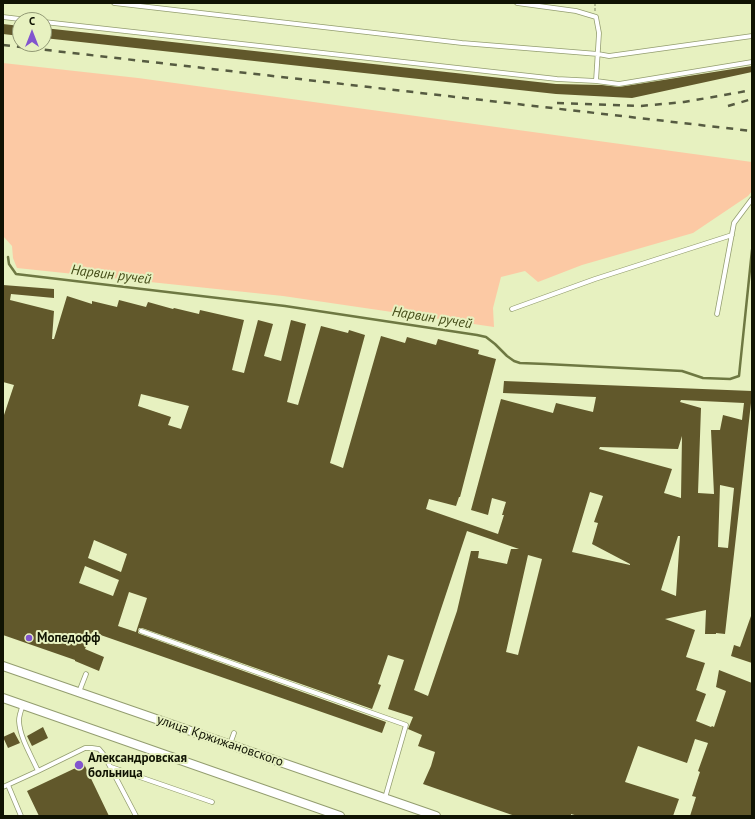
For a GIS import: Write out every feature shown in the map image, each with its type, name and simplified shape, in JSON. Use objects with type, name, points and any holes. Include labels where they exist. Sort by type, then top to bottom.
[{"type":"street","name":"улица Кржижановского","points":[[3,666],[436,816]]},
{"type":"street","points":[[3,698],[340,816]]},
{"type":"lane","points":[[114,3],[462,42],[609,56],[752,36]]},
{"type":"lane","points":[[517,3],[576,11],[596,17],[599,33],[596,81]]},
{"type":"lane","points":[[52,23],[549,78],[619,84],[752,62]]},
{"type":"lane","points":[[717,314],[734,223],[752,199]]},
{"type":"lane","points":[[512,309],[595,279],[732,235]]},
{"type":"lane","points":[[141,631],[406,725],[385,798]]},
{"type":"lane","points":[[79,692],[86,674]]},
{"type":"lane","points":[[23,705],[19,721],[22,736],[38,771]]},
{"type":"lane","points":[[230,744],[234,733]]},
{"type":"lane","points":[[3,787],[85,748],[99,749],[111,767],[136,816]]},
{"type":"lane","points":[[111,767],[212,802]]},
{"type":"lane","points":[[8,785],[22,816]]},
{"type":"shaded area","points":[[3,63],[138,78],[752,162],[752,191],[748,196],[693,233],[582,265],[538,282],[525,271],[501,277],[493,308],[494,327],[283,296],[17,268],[13,258],[12,246],[3,236]]},
{"type":"building","points":[[3,24],[12,25],[12,35],[3,34]]},
{"type":"building","points":[[52,29],[556,84],[619,87],[752,66],[752,72],[632,98],[556,94],[52,39]]},
{"type":"building","points":[[3,285],[54,289],[54,298],[11,294],[10,300],[54,311],[52,339],[54,339],[67,296],[92,304],[92,301],[117,307],[119,300],[146,307],[148,302],[199,314],[200,310],[244,320],[232,370],[244,373],[258,320],[273,324],[264,356],[281,361],[291,320],[306,324],[287,402],[298,405],[321,326],[348,333],[349,330],[365,335],[330,463],[343,468],[381,336],[405,343],[407,337],[436,345],[438,339],[479,350],[478,354],[496,359],[460,497],[456,506],[429,499],[426,509],[498,534],[504,515],[502,515],[506,502],[492,498],[488,515],[471,510],[501,399],[553,413],[556,403],[593,412],[596,397],[503,393],[504,381],[752,391],[752,403],[725,634],[705,634],[706,610],[665,619],[695,630],[686,657],[705,663],[696,690],[706,694],[696,721],[714,727],[726,691],[716,687],[719,670],[752,683],[752,816],[690,816],[696,797],[692,796],[700,772],[698,771],[708,743],[695,739],[687,763],[638,746],[625,782],[679,799],[673,816],[578,816],[571,814],[571,816],[515,816],[423,784],[435,752],[418,746],[422,735],[408,729],[413,717],[388,709],[404,660],[388,655],[378,684],[381,685],[372,709],[142,628],[139,628],[138,630],[138,633],[140,634],[386,722],[382,733],[92,632],[85,649],[104,657],[99,671],[75,660],[3,635],[3,418],[14,385],[3,382]],"holes":[[[141,394],[189,406],[181,429],[168,425],[171,417],[138,406]],[[681,400],[744,403],[742,420],[723,415],[720,430],[711,430],[714,494],[698,493],[701,408],[680,402]],[[682,436],[681,498],[664,493],[672,469],[599,449],[600,447],[678,449]],[[720,485],[734,488],[728,548],[718,547]],[[590,492],[603,496],[594,522],[598,523],[592,544],[630,564],[572,552]],[[467,531],[519,549],[511,549],[507,564],[478,558],[479,551],[471,551],[457,611],[428,696],[414,690]],[[678,536],[680,536],[676,596],[661,590]],[[94,540],[127,554],[121,572],[88,558]],[[528,555],[542,559],[518,655],[506,652]],[[85,566],[119,580],[113,596],[79,583]],[[129,592],[147,598],[136,632],[118,626]]]},
{"type":"building","points":[[751,616],[752,663],[731,656],[734,645],[740,647]]},
{"type":"building","points":[[43,727],[48,738],[32,746],[27,736]]},
{"type":"building","points":[[14,732],[20,743],[8,748],[3,737]]},
{"type":"building","points":[[84,764],[109,816],[39,816],[27,791]]},
{"type":"waterway","name":"Нарвин ручей","points":[[8,257],[9,264],[16,274],[285,306],[477,335],[486,337],[507,356],[520,363],[682,371],[703,378],[730,379],[739,376],[752,250]]},
{"type":"railway","points":[[3,45],[752,131]]},
{"type":"railway","points":[[557,103],[641,106],[684,102],[752,90]]},
{"type":"railway","points":[[728,106],[752,99]]},
{"type":"place","name":"Мопедофф","points":[[29,638]]},
{"type":"place","name":"Александровская больница","points":[[79,765]]}]
